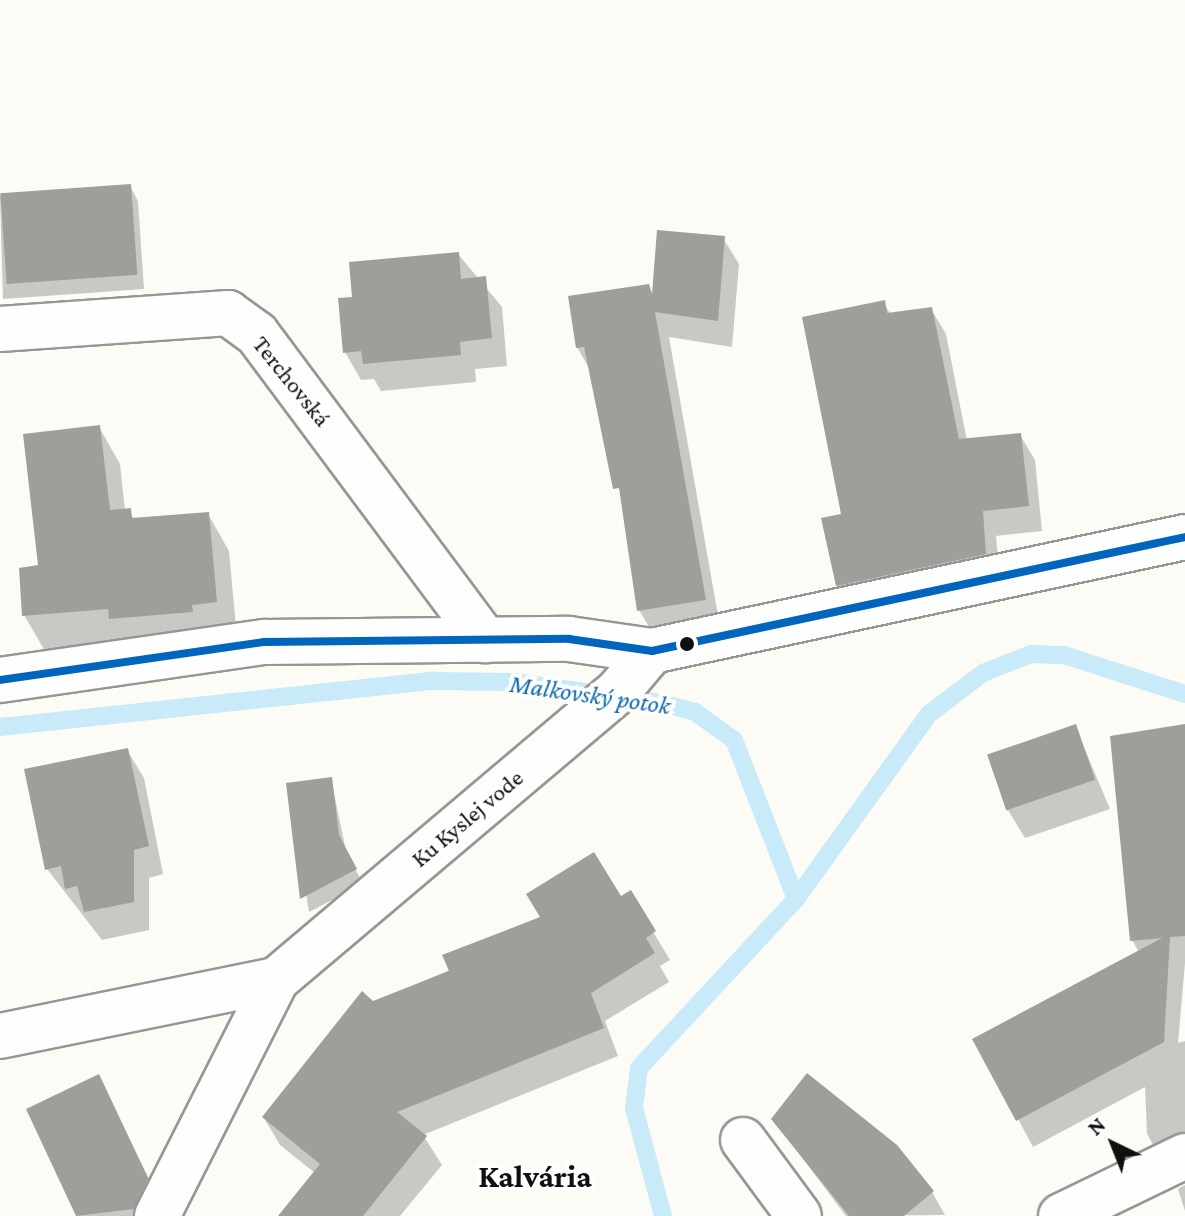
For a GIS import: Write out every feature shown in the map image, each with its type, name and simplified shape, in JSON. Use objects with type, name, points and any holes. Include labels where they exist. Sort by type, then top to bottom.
[{"type":"street","name":"Terchovská","points":[[0,329],[228,313],[257,334],[485,640]]},
{"type":"street","points":[[0,669],[0,680],[264,642],[569,639],[652,651],[1185,537]]},
{"type":"street","name":"Ku Kyslej vode","points":[[157,1216],[276,980],[619,690],[652,651]]},
{"type":"street","name":"Ku Kyslej vode","points":[[0,1036],[276,980]]},
{"type":"street","points":[[743,1140],[799,1216]]},
{"type":"street","points":[[1061,1216],[1185,1156]]},
{"type":"building","points":[[131,184],[137,275],[7,284],[0,193]]},
{"type":"building","points":[[657,230],[725,236],[718,321],[655,312],[706,600],[637,611],[619,488],[613,489],[584,347],[576,348],[568,296],[649,284],[652,294]]},
{"type":"building","points":[[459,252],[461,279],[486,276],[492,338],[460,342],[461,355],[363,364],[361,351],[343,353],[338,298],[352,297],[349,262]]},
{"type":"building","points":[[885,300],[887,313],[932,307],[959,439],[1021,433],[1029,506],[983,511],[986,554],[836,586],[821,518],[841,514],[802,317]]},
{"type":"building","points":[[100,425],[110,510],[131,508],[132,518],[209,512],[217,602],[192,605],[193,612],[109,619],[108,609],[22,616],[19,568],[38,565],[23,434]]},
{"type":"building","points":[[1076,724],[1095,780],[1006,810],[987,755]]},
{"type":"building","points":[[1185,724],[1185,936],[1170,937],[1164,1042],[1016,1121],[972,1039],[1162,938],[1130,941],[1110,736]]},
{"type":"building","points":[[128,748],[149,846],[134,850],[134,902],[84,912],[77,886],[65,889],[61,866],[45,870],[24,769]]},
{"type":"building","points":[[332,777],[339,835],[357,869],[300,899],[286,783]]},
{"type":"building","points":[[594,852],[621,896],[631,890],[656,931],[646,938],[655,953],[591,993],[604,1028],[397,1112],[427,1136],[363,1216],[278,1216],[320,1164],[262,1117],[362,991],[373,1001],[449,971],[442,955],[540,917],[526,894]]},
{"type":"building","points":[[807,1073],[897,1145],[934,1191],[904,1216],[849,1216],[771,1119]]},
{"type":"building","points":[[99,1074],[148,1178],[134,1209],[76,1216],[26,1109]]},
{"type":"waterway","name":"Malkovský potok","points":[[663,1216],[634,1108],[639,1068],[796,899],[929,714],[983,673],[1031,654],[1064,655],[1185,694]]},
{"type":"waterway","name":"Malkovský potok","points":[[0,727],[433,681],[515,682],[660,703],[695,712],[734,740],[796,899]]},
{"type":"transit line","points":[[0,680],[264,642],[569,639],[652,651],[1185,537]]},
{"type":"district","name":"Kalvária","points":[[535,1176]]}]
